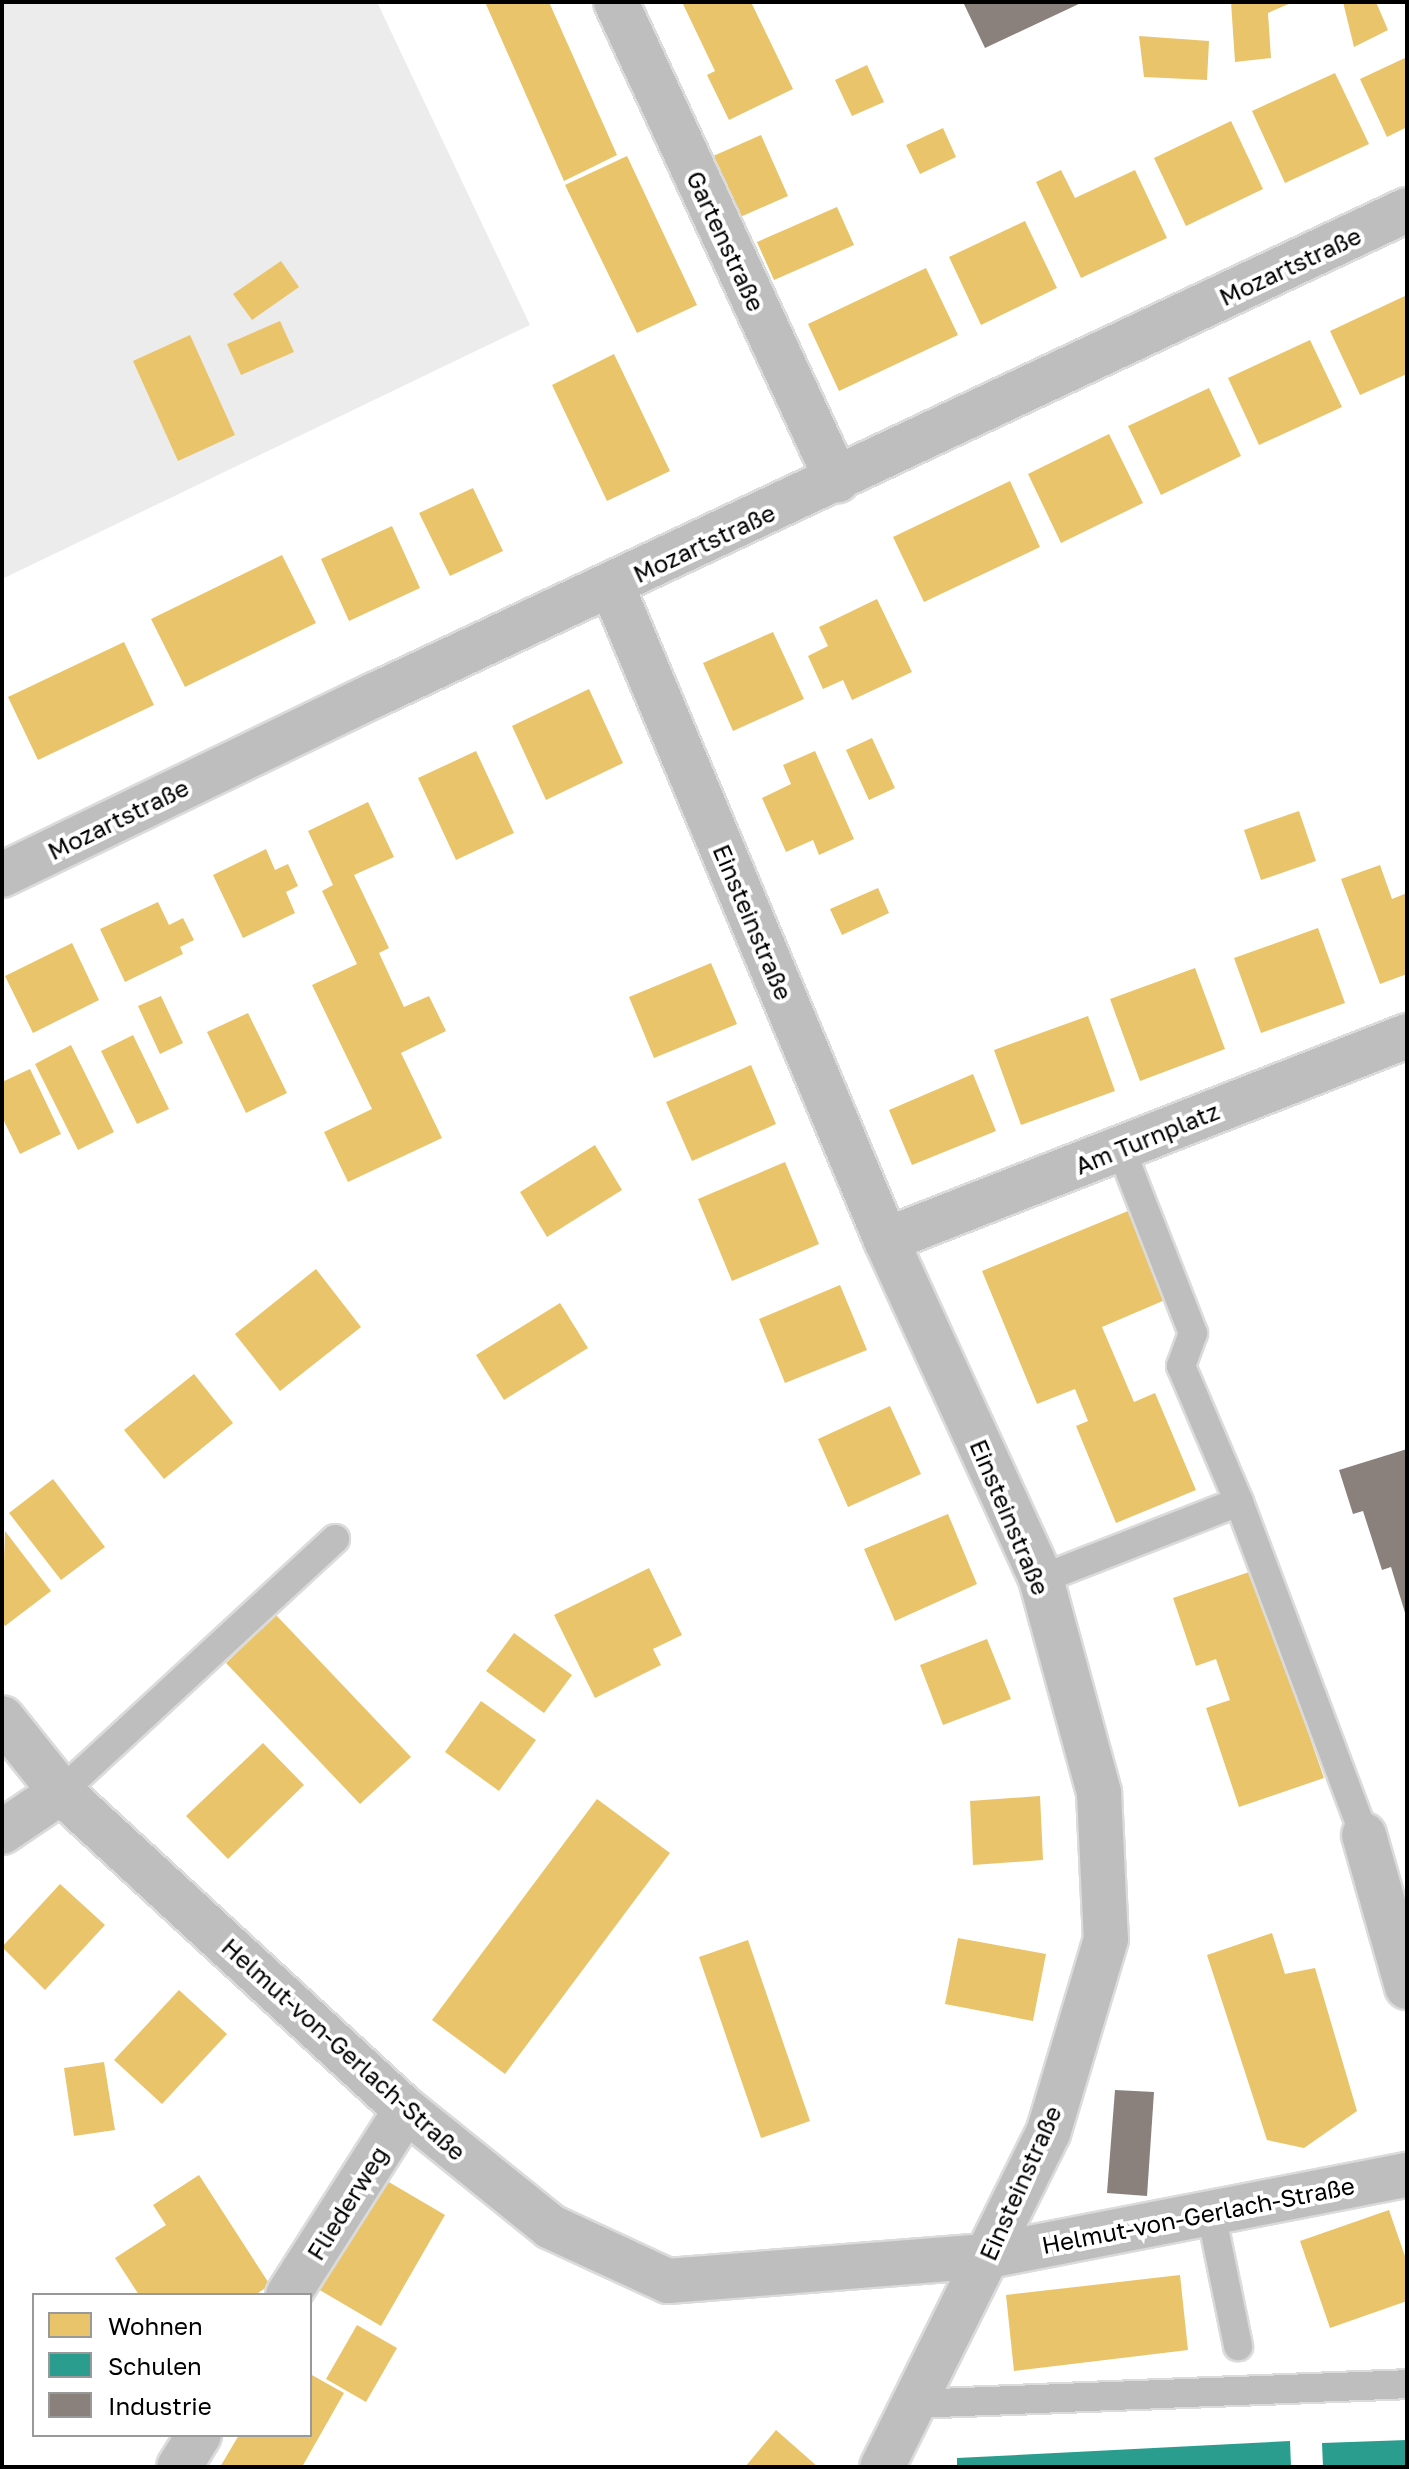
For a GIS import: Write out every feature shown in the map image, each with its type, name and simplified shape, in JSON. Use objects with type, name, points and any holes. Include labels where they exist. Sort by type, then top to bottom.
[{"type":"street","name":"Gartenstraße","points":[[616,2],[837,480]]},
{"type":"street","name":"Mozartstraße","points":[[2,875],[377,694],[1407,210]]},
{"type":"street","name":"Einsteinstraße","points":[[612,586],[886,1240],[1041,1579],[1099,1793],[1106,1939],[1048,2133],[882,2467]]},
{"type":"street","name":"Am Turnplatz","points":[[886,1240],[1407,1036]]},
{"type":"street","name":"Helmut-von-Gerlach-Straße","points":[[2,1718],[61,1792],[406,2110],[551,2227],[668,2281],[989,2256],[1407,2175]]},
{"type":"street","points":[[2,1832],[61,1792]]},
{"type":"street","points":[[1364,1835],[1407,1987]]},
{"type":"street","name":"Fliederweg","points":[[289,2293],[406,2110]]},
{"type":"street","points":[[179,2467],[198,2437]]},
{"type":"lane","points":[[1121,1149],[1193,1333],[1181,1366],[1239,1502],[1364,1835]]},
{"type":"lane","points":[[1041,1579],[1239,1502]]},
{"type":"lane","points":[[61,1792],[335,1539]]},
{"type":"lane","points":[[1211,2213],[1238,2346]]},
{"type":"lane","points":[[913,2404],[1407,2384]]},
{"type":"shaded area","points":[[2,2],[377,2],[530,325],[2,579]]},
{"type":"building: Wohnen","points":[[485,2],[549,2],[617,155],[564,181]]},
{"type":"building: Wohnen","points":[[682,2],[751,2],[793,89],[729,120],[707,75],[715,71]]},
{"type":"building: Wohnen","points":[[1231,2],[1293,2],[1268,13],[1271,58],[1235,62]]},
{"type":"building: Wohnen","points":[[1343,2],[1376,2],[1388,30],[1354,47]]},
{"type":"building: Wohnen","points":[[1139,36],[1209,41],[1207,80],[1144,77]]},
{"type":"building: Wohnen","points":[[1407,57],[1407,127],[1387,137],[1360,79]]},
{"type":"building: Wohnen","points":[[867,65],[884,102],[852,116],[835,80]]},
{"type":"building: Wohnen","points":[[1335,73],[1369,144],[1285,183],[1252,111]]},
{"type":"building: Wohnen","points":[[1231,121],[1263,189],[1186,226],[1154,158]]},
{"type":"building: Wohnen","points":[[943,128],[956,157],[920,174],[906,145]]},
{"type":"building: Wohnen","points":[[761,135],[788,196],[738,218],[711,157]]},
{"type":"building: Wohnen","points":[[627,156],[697,305],[637,333],[565,185]]},
{"type":"building: Wohnen","points":[[1061,170],[1075,198],[1135,170],[1167,238],[1081,278],[1036,182]]},
{"type":"building: Wohnen","points":[[837,207],[854,245],[774,280],[757,242]]},
{"type":"building: Wohnen","points":[[1025,221],[1057,288],[981,325],[949,257]]},
{"type":"building: Wohnen","points":[[281,261],[299,287],[252,320],[233,294]]},
{"type":"building: Wohnen","points":[[926,268],[958,335],[839,391],[808,324]]},
{"type":"building: Wohnen","points":[[1407,295],[1407,374],[1360,395],[1330,331]]},
{"type":"building: Wohnen","points":[[280,321],[294,352],[241,375],[227,344]]},
{"type":"building: Wohnen","points":[[190,335],[235,435],[178,461],[133,361]]},
{"type":"building: Wohnen","points":[[1310,340],[1342,407],[1259,445],[1228,378]]},
{"type":"building: Wohnen","points":[[614,354],[670,471],[607,501],[552,385]]},
{"type":"building: Wohnen","points":[[1209,388],[1241,456],[1161,495],[1128,426]]},
{"type":"building: Wohnen","points":[[1109,434],[1143,503],[1061,543],[1028,474]]},
{"type":"building: Wohnen","points":[[1010,481],[1040,547],[924,602],[893,537]]},
{"type":"building: Wohnen","points":[[473,488],[503,551],[450,576],[419,513]]},
{"type":"building: Wohnen","points":[[392,526],[420,588],[349,621],[321,559]]},
{"type":"building: Wohnen","points":[[282,555],[316,623],[185,687],[151,619]]},
{"type":"building: Wohnen","points":[[877,599],[912,672],[852,700],[843,680],[823,689],[808,656],[828,646],[819,627]]},
{"type":"building: Wohnen","points":[[773,632],[804,699],[733,731],[703,663]]},
{"type":"building: Wohnen","points":[[124,642],[154,705],[38,760],[8,697]]},
{"type":"building: Wohnen","points":[[589,689],[623,763],[546,800],[512,726]]},
{"type":"building: Wohnen","points":[[872,738],[895,788],[869,800],[846,750]]},
{"type":"building: Wohnen","points":[[476,751],[514,833],[456,860],[418,778]]},
{"type":"building: Wohnen","points":[[815,751],[854,839],[819,855],[813,840],[786,852],[762,798],[791,784],[783,765]]},
{"type":"building: Wohnen","points":[[368,802],[394,857],[354,875],[389,948],[379,953],[404,1007],[429,996],[446,1031],[401,1053],[442,1138],[348,1182],[324,1132],[372,1109],[312,985],[357,964],[322,891],[333,885],[308,831]]},
{"type":"building: Wohnen","points":[[1299,811],[1316,861],[1261,880],[1244,830]]},
{"type":"building: Wohnen","points":[[266,849],[275,870],[288,864],[298,886],[286,892],[295,913],[243,938],[213,875]]},
{"type":"building: Wohnen","points":[[1380,865],[1392,899],[1407,893],[1407,974],[1380,984],[1341,879]]},
{"type":"building: Wohnen","points":[[878,888],[889,913],[842,935],[830,909]]},
{"type":"building: Wohnen","points":[[158,902],[169,925],[183,918],[194,940],[180,947],[183,954],[125,982],[100,929]]},
{"type":"building: Wohnen","points":[[1318,928],[1345,1003],[1261,1033],[1234,958]]},
{"type":"building: Wohnen","points":[[72,943],[99,1000],[33,1033],[5,976]]},
{"type":"building: Wohnen","points":[[711,963],[737,1024],[654,1058],[629,997]]},
{"type":"building: Wohnen","points":[[1195,968],[1225,1049],[1140,1081],[1110,999]]},
{"type":"building: Wohnen","points":[[161,996],[183,1043],[160,1054],[138,1006]]},
{"type":"building: Wohnen","points":[[248,1013],[287,1093],[246,1113],[207,1032]]},
{"type":"building: Wohnen","points":[[1088,1016],[1115,1091],[1021,1125],[994,1050]]},
{"type":"building: Wohnen","points":[[133,1035],[169,1109],[137,1124],[101,1051]]},
{"type":"building: Wohnen","points":[[71,1045],[114,1132],[78,1150],[35,1064]]},
{"type":"building: Wohnen","points":[[751,1065],[776,1124],[692,1161],[666,1102]]},
{"type":"building: Wohnen","points":[[30,1069],[61,1134],[20,1154],[2,1117],[2,1082]]},
{"type":"building: Wohnen","points":[[973,1074],[996,1131],[912,1165],[889,1110]]},
{"type":"building: Wohnen","points":[[595,1145],[622,1190],[547,1237],[520,1192]]},
{"type":"building: Wohnen","points":[[785,1162],[819,1244],[732,1281],[698,1199]]},
{"type":"building: Wohnen","points":[[1128,1211],[1165,1300],[1102,1327],[1134,1402],[1155,1393],[1196,1490],[1116,1523],[1076,1426],[1088,1421],[1075,1389],[1037,1404],[982,1271]]},
{"type":"building: Wohnen","points":[[316,1269],[361,1327],[280,1391],[235,1334]]},
{"type":"building: Wohnen","points":[[840,1285],[867,1350],[785,1383],[759,1319]]},
{"type":"building: Wohnen","points":[[560,1303],[588,1348],[504,1400],[476,1355]]},
{"type":"building: Wohnen","points":[[194,1374],[233,1423],[164,1479],[124,1430]]},
{"type":"building: Wohnen","points":[[890,1406],[921,1474],[848,1507],[818,1439]]},
{"type":"building: Wohnen","points":[[53,1479],[105,1547],[61,1580],[9,1513]]},
{"type":"building: Wohnen","points":[[948,1514],[977,1584],[895,1621],[864,1549]]},
{"type":"building: Wohnen","points":[[5,1531],[51,1591],[5,1626],[2,1622]]},
{"type":"building: Wohnen","points":[[649,1568],[682,1635],[653,1649],[661,1665],[595,1698],[554,1615]]},
{"type":"building: Wohnen","points":[[1252,1571],[1324,1778],[1239,1807],[1206,1708],[1230,1700],[1216,1659],[1196,1666],[1173,1598]]},
{"type":"building: Wohnen","points":[[276,1615],[411,1757],[360,1804],[226,1663]]},
{"type":"building: Wohnen","points":[[514,1633],[572,1675],[544,1713],[486,1671]]},
{"type":"building: Wohnen","points":[[987,1639],[1011,1699],[943,1725],[920,1665]]},
{"type":"building: Wohnen","points":[[481,1701],[536,1740],[499,1791],[445,1752]]},
{"type":"building: Wohnen","points":[[263,1743],[304,1785],[228,1859],[186,1816]]},
{"type":"building: Wohnen","points":[[1040,1796],[1043,1860],[973,1865],[970,1801]]},
{"type":"building: Wohnen","points":[[597,1799],[670,1853],[505,2074],[432,2020]]},
{"type":"building: Wohnen","points":[[60,1884],[105,1925],[45,1990],[2,1947]]},
{"type":"building: Wohnen","points":[[1272,1933],[1285,1974],[1315,1968],[1357,2111],[1304,2148],[1267,2140],[1207,1955]]},
{"type":"building: Wohnen","points":[[958,1938],[1046,1954],[1033,2021],[945,2004]]},
{"type":"building: Wohnen","points":[[748,1940],[810,2121],[761,2138],[699,1957]]},
{"type":"building: Wohnen","points":[[179,1990],[227,2034],[162,2104],[114,2060]]},
{"type":"building: Wohnen","points":[[104,2062],[115,2130],[74,2136],[64,2068]]},
{"type":"building: Wohnen","points":[[199,2175],[270,2285],[258,2293],[138,2293],[115,2258],[166,2225],[153,2205]]},
{"type":"building: Wohnen","points":[[382,2178],[445,2215],[381,2326],[318,2289]]},
{"type":"building: Wohnen","points":[[1389,2210],[1407,2262],[1407,2301],[1330,2328],[1300,2241]]},
{"type":"building: Wohnen","points":[[1180,2275],[1188,2350],[1014,2371],[1006,2295]]},
{"type":"building: Wohnen","points":[[357,2325],[397,2348],[366,2402],[326,2379]]},
{"type":"building: Wohnen","points":[[312,2375],[344,2393],[302,2467],[220,2467],[238,2437],[312,2437]]},
{"type":"building: Wohnen","points":[[776,2430],[818,2467],[745,2467]]},
{"type":"building: Schulen","points":[[1407,2440],[1407,2467],[1323,2467],[1322,2443]]},
{"type":"building: Schulen","points":[[1290,2441],[1291,2467],[957,2467],[957,2458]]},
{"type":"building: Industrie","points":[[963,2],[1083,2],[985,48]]},
{"type":"building: Industrie","points":[[1407,1449],[1406,1616],[1391,1567],[1382,1570],[1363,1511],[1353,1514],[1339,1470]]},
{"type":"building: Industrie","points":[[1115,2090],[1154,2092],[1147,2196],[1107,2193]]}]
